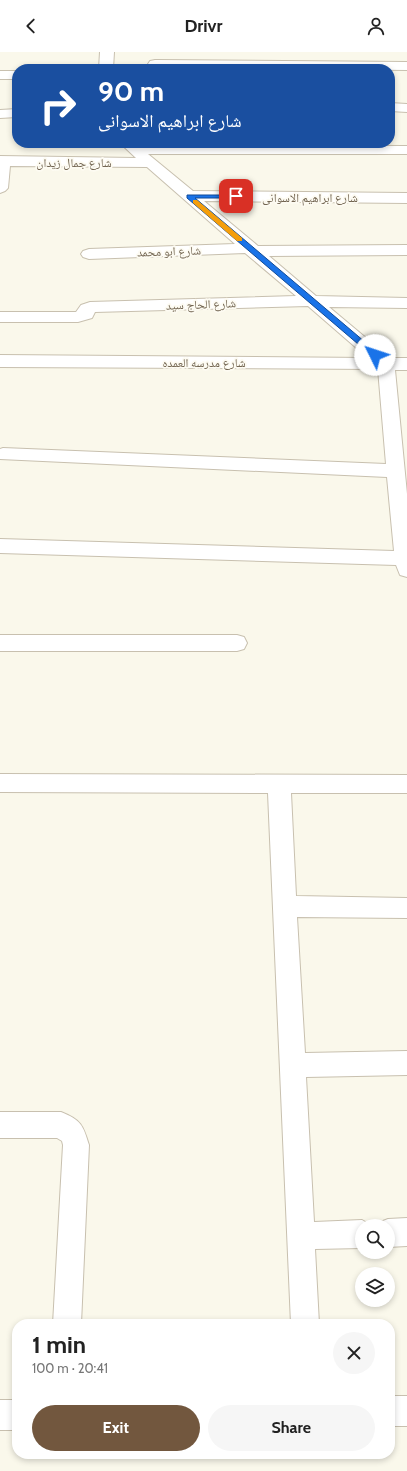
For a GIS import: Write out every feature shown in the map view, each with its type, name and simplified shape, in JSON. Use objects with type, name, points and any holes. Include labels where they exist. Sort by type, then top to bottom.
[{"type":"street","points":[[106,64],[107,52]]},
{"type":"street","points":[[395,66],[407,66]]},
{"type":"street","points":[[0,75],[12,75]]},
{"type":"street","points":[[395,107],[407,108]]},
{"type":"street","points":[[0,114],[12,113]]},
{"type":"street","points":[[0,546],[406,564],[403,522],[395,471],[400,446],[386,364],[133,148]]},
{"type":"street","points":[[269,148],[407,150]]},
{"type":"street","points":[[0,188],[2,161]]},
{"type":"street","name":"شارع جمال زيدان","points":[[2,161],[149,163]]},
{"type":"street","name":"شارع ابراهيم الاسوانى","points":[[189,196],[407,198]]},
{"type":"street","name":"شارع ابو محمد","points":[[89,254],[250,249],[407,250]]},
{"type":"street","name":"شارع الحاج سيد","points":[[0,316],[78,317],[86,314],[87,309],[90,307],[312,300],[407,303]]},
{"type":"street","name":"شارع مدرسه العمده","points":[[0,361],[407,364]]},
{"type":"street","points":[[3,454],[395,471]]},
{"type":"street","points":[[0,643],[237,644]]},
{"type":"street","points":[[0,783],[407,784]]},
{"type":"street","points":[[279,784],[305,1319]]},
{"type":"street","points":[[285,906],[407,908]]},
{"type":"street","points":[[293,1065],[407,1063]]},
{"type":"street","points":[[0,1125],[61,1125],[72,1133],[76,1146],[67,1319]]},
{"type":"street","points":[[395,1233],[407,1232]]},
{"type":"street","points":[[301,1236],[355,1234]]},
{"type":"street","points":[[395,1411],[407,1410]]},
{"type":"street","points":[[0,1415],[12,1415]]},
{"type":"slow traffic","points":[[195,202],[239,240]]},
{"type":"route","points":[[236,196],[189,196],[375,355]]}]
